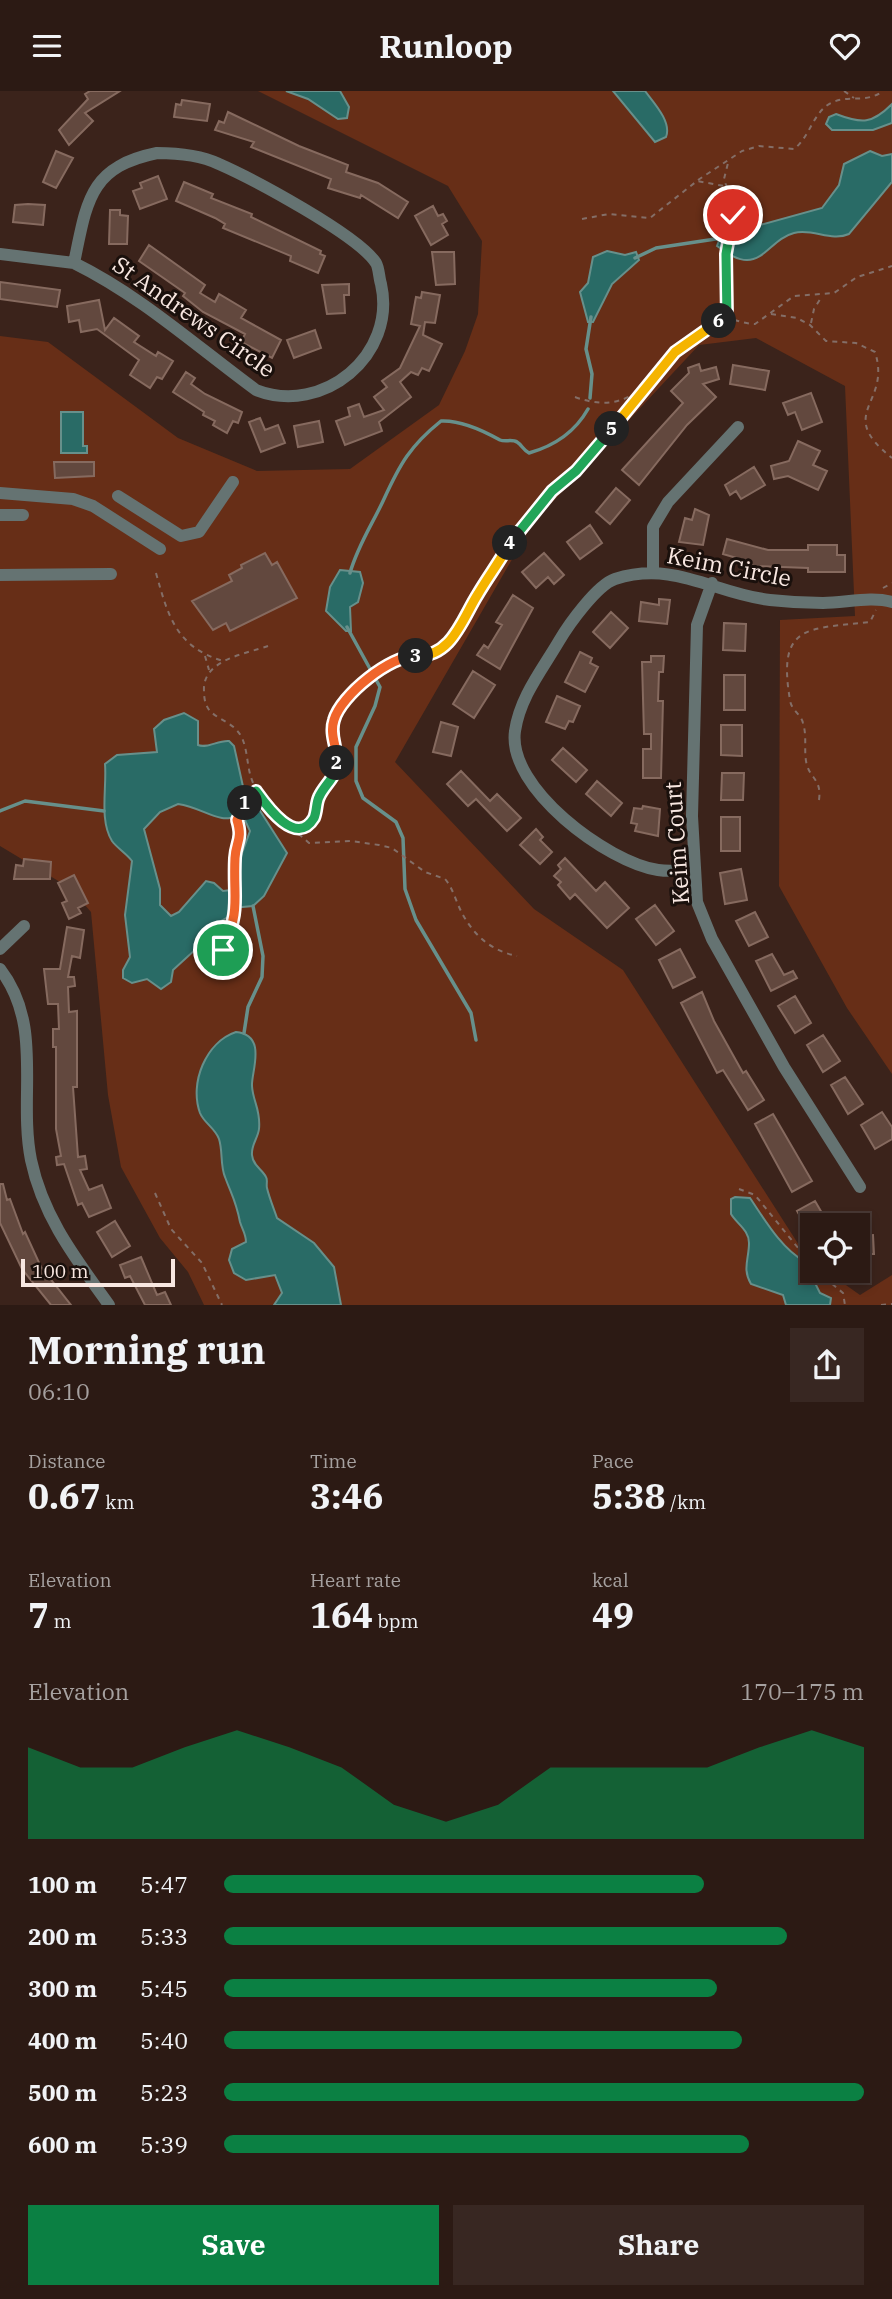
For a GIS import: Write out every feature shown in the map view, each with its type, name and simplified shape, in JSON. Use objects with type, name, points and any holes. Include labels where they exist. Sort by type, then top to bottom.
[{"type":"street","name":"St Andrews Circle","points":[[0,254],[74,263],[143,303],[256,390],[274,397],[297,397],[325,391],[351,375],[365,357],[378,330],[384,301],[377,264],[338,229],[218,163],[182,153],[157,153],[129,159],[109,170],[94,191],[83,219],[74,263]]},
{"type":"street","points":[[653,573],[653,527],[668,502],[738,427]]},
{"type":"street","points":[[118,496],[181,536],[199,532],[233,482]]},
{"type":"street","points":[[0,493],[73,499],[93,506],[160,549]]},
{"type":"street","points":[[0,515],[23,515]]},
{"type":"street","name":"Keim Circle","points":[[695,870],[658,870],[621,857],[581,833],[530,783],[520,761],[515,734],[522,702],[564,633],[591,598],[613,579],[653,573],[675,573],[768,600],[823,603],[885,601]]},
{"type":"street","points":[[0,575],[111,574]]},
{"type":"street","name":"Keim Court","points":[[712,583],[697,625],[692,816],[697,902],[712,939],[784,1067],[860,1187]]},
{"type":"street","points":[[0,949],[24,926]]},
{"type":"street","points":[[0,969],[19,998],[26,1025],[29,1136],[40,1190],[62,1240],[109,1305]]},
{"type":"path","points":[[844,91],[855,99]]},
{"type":"path","points":[[582,219],[609,214],[650,218],[697,181],[742,151],[759,146],[794,149],[803,142],[821,110],[837,101],[872,99],[883,91]]},
{"type":"path","points":[[727,319],[726,254],[734,202],[724,179],[729,161]]},
{"type":"path","points":[[697,181],[715,182],[727,189]]},
{"type":"path","points":[[291,827],[307,824],[315,816],[320,796],[336,770],[334,719],[350,695],[404,655],[432,655],[448,643],[462,626],[516,531],[591,454],[641,391],[682,346],[716,321],[727,319],[755,324],[794,296],[834,293],[857,277],[892,266]]},
{"type":"path","points":[[810,325],[814,309],[824,295]]},
{"type":"path","points":[[770,314],[797,318],[810,325],[825,341],[856,343],[875,352],[879,388],[869,409],[866,429],[873,443],[892,458]]},
{"type":"path","points":[[575,397],[603,405],[624,400],[641,391]]},
{"type":"path","points":[[156,573],[173,621],[185,642],[204,655],[225,662]]},
{"type":"path","points":[[819,800],[821,787],[806,761],[803,723],[790,701],[786,655],[796,640],[819,626],[870,622],[885,601],[882,590],[892,583]]},
{"type":"path","points":[[208,671],[268,646]]},
{"type":"path","points":[[204,655],[210,666],[204,686],[204,701],[208,709],[231,723],[241,735],[256,791],[275,817],[310,843],[351,841],[391,849],[414,866],[448,881],[463,916],[490,947],[517,956]]},
{"type":"path","points":[[228,974],[223,950],[237,908],[235,855],[241,840],[238,817],[249,797],[256,791]]},
{"type":"path","points":[[739,1189],[755,1195],[800,1250]]},
{"type":"path","points":[[155,1193],[171,1229],[202,1263],[222,1305]]},
{"type":"path","points":[[831,1283],[843,1293],[846,1305]]},
{"type":"path","points":[[881,1305],[892,1304]]},
{"type":"shaded area","points":[[258,91],[892,91],[892,1074],[847,1008],[779,886],[780,620],[855,616],[845,386],[756,338],[699,345],[533,523],[395,762],[534,909],[623,970],[800,1247],[800,1283],[843,1283],[860,1295],[892,1275],[892,1305],[204,1305],[188,1272],[160,1238],[121,1167],[108,1095],[91,912],[70,888],[0,846],[0,336],[48,342],[178,438],[257,471],[350,469],[439,405],[465,351],[478,314],[482,241],[448,186]]},
{"type":"water","points":[[286,91],[340,91],[349,107],[347,118],[338,119],[308,99]]},
{"type":"water","points":[[613,91],[645,91],[667,125],[666,137],[655,142]]},
{"type":"water","points":[[892,104],[892,123],[873,130],[832,130],[826,124],[829,117],[836,114],[860,121],[872,119]]},
{"type":"water","points":[[870,151],[882,156],[892,154],[892,182],[849,234],[835,237],[808,232],[794,233],[781,239],[759,256],[747,260],[735,257],[717,246],[723,229],[731,223],[749,228],[822,208],[839,185],[844,164]]},
{"type":"water","points":[[607,251],[625,255],[636,252],[639,260],[612,284],[593,322],[588,322],[580,292],[588,283],[593,257]]},
{"type":"water","points":[[61,412],[83,412],[83,446],[87,446],[87,453],[61,453]]},
{"type":"water","points":[[340,570],[360,572],[363,583],[358,602],[350,607],[351,631],[346,631],[326,611],[330,587]]},
{"type":"water","points":[[184,713],[198,721],[198,745],[229,741],[234,746],[246,800],[257,806],[287,853],[264,896],[253,906],[232,908],[228,917],[214,925],[208,938],[173,970],[171,982],[161,989],[147,979],[132,983],[123,978],[123,970],[130,957],[125,915],[132,861],[112,841],[108,833],[104,804],[105,764],[117,755],[157,752],[154,729],[164,720]],"holes":[[[178,804],[222,818],[244,818],[250,831],[241,856],[239,889],[223,891],[214,883],[206,881],[179,912],[171,916],[160,905],[160,889],[144,829],[160,812]]]},
{"type":"water","points":[[236,1032],[246,1035],[255,1047],[252,1086],[259,1122],[253,1159],[267,1178],[268,1192],[277,1218],[314,1243],[334,1267],[341,1305],[274,1305],[282,1293],[275,1275],[246,1280],[234,1273],[229,1260],[232,1249],[246,1242],[245,1236],[223,1172],[219,1139],[200,1113],[197,1089],[203,1065],[209,1054],[225,1037]]},
{"type":"water","points":[[750,1198],[781,1241],[800,1258],[800,1283],[815,1283],[820,1293],[831,1298],[830,1305],[786,1305],[783,1295],[751,1284],[746,1269],[748,1238],[731,1214],[731,1199]]},
{"type":"building","points":[[90,91],[120,91],[85,113],[93,121],[69,145],[59,130],[88,99],[85,94]]},
{"type":"building","points":[[182,100],[210,104],[207,121],[174,117],[176,104],[181,105]]},
{"type":"building","points":[[228,112],[299,146],[348,165],[346,172],[378,183],[408,202],[398,218],[361,195],[360,198],[328,188],[331,179],[251,147],[254,142],[215,130],[219,121],[224,123]]},
{"type":"building","points":[[56,151],[73,158],[56,188],[43,182]]},
{"type":"building","points":[[158,176],[167,199],[140,209],[133,191],[142,188],[140,183]]},
{"type":"building","points":[[184,182],[213,194],[211,198],[252,214],[251,217],[321,251],[320,254],[325,256],[318,273],[290,261],[291,256],[223,228],[225,224],[215,218],[176,201]]},
{"type":"building","points":[[15,205],[45,205],[43,225],[13,222]]},
{"type":"building","points":[[433,206],[438,216],[443,214],[447,221],[442,224],[448,235],[431,245],[415,216]]},
{"type":"building","points":[[110,210],[120,210],[120,215],[128,216],[127,244],[109,244]]},
{"type":"building","points":[[149,245],[205,285],[200,293],[215,302],[219,294],[246,310],[241,318],[281,340],[272,358],[241,342],[245,334],[203,312],[183,296],[185,293],[139,261]]},
{"type":"building","points":[[432,252],[454,252],[455,284],[436,285]]},
{"type":"building","points":[[0,282],[60,290],[57,307],[0,299]]},
{"type":"building","points":[[349,284],[349,295],[344,295],[345,313],[327,314],[322,285]]},
{"type":"building","points":[[422,292],[440,295],[435,323],[425,322],[423,335],[442,344],[429,371],[422,368],[418,375],[411,372],[400,382],[411,397],[379,422],[382,431],[345,445],[336,421],[350,416],[348,408],[359,404],[364,417],[384,410],[374,397],[387,387],[382,381],[400,368],[420,326],[411,324],[416,297],[421,298]]},
{"type":"building","points":[[99,300],[105,330],[114,318],[139,336],[134,342],[156,356],[158,352],[173,361],[162,379],[157,377],[150,388],[130,375],[139,360],[97,329],[81,332],[79,320],[69,322],[67,306]]},
{"type":"building","points":[[315,330],[321,348],[294,358],[287,340]]},
{"type":"building","points":[[699,364],[701,371],[716,367],[719,379],[703,384],[716,397],[687,425],[639,485],[622,470],[683,403],[671,391],[689,373],[688,368]]},
{"type":"building","points":[[733,365],[769,371],[765,390],[730,384]]},
{"type":"building","points":[[186,372],[195,378],[191,384],[205,394],[242,412],[238,423],[233,421],[227,433],[213,425],[215,421],[203,415],[204,412],[173,392]]},
{"type":"building","points":[[811,393],[822,422],[802,430],[795,412],[788,415],[783,403]]},
{"type":"building","points":[[260,418],[265,430],[278,425],[285,443],[261,452],[249,422]]},
{"type":"building","points":[[319,421],[323,442],[298,447],[294,426]]},
{"type":"building","points":[[798,441],[820,451],[813,465],[827,471],[818,490],[788,476],[774,479],[771,466],[789,461]]},
{"type":"building","points":[[54,462],[94,462],[94,476],[55,478]]},
{"type":"building","points":[[754,467],[765,485],[741,499],[736,491],[730,495],[725,485]]},
{"type":"building","points":[[616,488],[630,500],[610,524],[596,512]]},
{"type":"building","points":[[695,509],[709,515],[703,545],[679,542],[685,518],[692,520]]},
{"type":"building","points":[[590,525],[602,543],[580,559],[567,542]]},
{"type":"building","points":[[727,539],[768,550],[808,550],[808,545],[837,545],[837,555],[845,555],[845,572],[808,572],[808,568],[754,566],[723,554]]},
{"type":"building","points":[[265,553],[272,565],[277,562],[297,598],[230,631],[226,623],[213,630],[192,601],[232,581],[229,575],[242,568],[241,565]]},
{"type":"building","points":[[544,553],[564,575],[554,584],[548,577],[536,588],[522,572]]},
{"type":"building","points":[[513,595],[533,608],[500,669],[477,655],[484,645],[488,648],[502,625],[496,622]]},
{"type":"building","points":[[659,599],[670,600],[667,624],[639,621],[641,602],[659,605]]},
{"type":"building","points":[[611,612],[628,628],[610,648],[593,632]]},
{"type":"building","points":[[724,623],[746,624],[745,651],[723,650]]},
{"type":"building","points":[[580,652],[592,658],[590,663],[598,667],[585,692],[565,682]]},
{"type":"building","points":[[651,656],[664,656],[663,672],[659,672],[658,701],[663,701],[661,778],[643,778],[643,749],[651,749],[651,734],[644,734],[642,662],[651,662]]},
{"type":"building","points":[[473,671],[495,685],[474,718],[453,704]]},
{"type":"building","points":[[724,675],[745,675],[745,710],[724,710]]},
{"type":"building","points":[[557,696],[580,706],[573,722],[569,721],[565,729],[546,722]]},
{"type":"building","points":[[441,722],[458,727],[451,756],[433,752]]},
{"type":"building","points":[[721,725],[742,725],[742,756],[721,755]]},
{"type":"building","points":[[563,748],[587,770],[576,782],[552,760]]},
{"type":"building","points":[[461,771],[490,801],[497,794],[521,818],[507,831],[476,799],[468,806],[447,784]]},
{"type":"building","points":[[722,773],[744,773],[743,800],[721,800]]},
{"type":"building","points":[[597,781],[622,803],[611,816],[586,794]]},
{"type":"building","points":[[643,806],[660,809],[658,836],[635,831],[637,824],[631,823],[634,808],[642,809]]},
{"type":"building","points":[[721,817],[740,817],[740,851],[721,851]]},
{"type":"building","points":[[536,829],[543,837],[540,840],[552,852],[540,864],[520,845]]},
{"type":"building","points":[[565,858],[596,891],[605,882],[629,908],[607,928],[575,894],[570,899],[558,885],[561,882],[554,876],[561,869],[558,865]]},
{"type":"building","points":[[24,859],[51,862],[50,879],[14,879],[16,865],[23,866]]},
{"type":"building","points":[[741,869],[747,900],[725,904],[720,873]]},
{"type":"building","points":[[74,875],[88,903],[78,908],[81,913],[69,919],[62,903],[67,901],[58,883]]},
{"type":"building","points":[[655,905],[674,931],[656,945],[636,919]]},
{"type":"building","points":[[755,912],[768,937],[749,946],[736,921]]},
{"type":"building","points":[[67,927],[84,930],[80,958],[72,956],[68,977],[74,977],[75,986],[68,987],[69,1012],[77,1011],[77,1087],[73,1087],[78,1157],[85,1156],[87,1169],[80,1170],[89,1190],[102,1185],[111,1208],[89,1217],[82,1203],[78,1205],[64,1164],[57,1165],[56,1157],[61,1156],[56,1129],[56,1047],[53,1047],[53,1029],[59,1029],[58,1004],[48,1004],[44,969],[60,969]]},
{"type":"building","points":[[680,949],[695,977],[673,988],[659,960]]},
{"type":"building","points":[[772,954],[784,975],[793,971],[797,978],[771,991],[756,961]]},
{"type":"building","points":[[702,992],[714,1021],[743,1073],[746,1071],[764,1100],[748,1110],[723,1070],[717,1073],[681,1003]]},
{"type":"building","points":[[795,996],[811,1023],[795,1033],[778,1006]]},
{"type":"building","points":[[823,1035],[840,1061],[823,1072],[807,1045]]},
{"type":"building","points":[[845,1077],[863,1104],[848,1114],[831,1085]]},
{"type":"building","points":[[882,1112],[892,1127],[892,1139],[875,1149],[861,1125]]},
{"type":"building","points":[[773,1114],[812,1181],[792,1192],[755,1124]]},
{"type":"building","points":[[0,1184],[3,1184],[7,1200],[10,1199],[23,1234],[25,1232],[41,1267],[71,1305],[51,1305],[22,1269],[0,1223]]},
{"type":"building","points":[[815,1201],[822,1213],[800,1213],[800,1216],[797,1211]]},
{"type":"building","points":[[115,1221],[130,1246],[112,1257],[97,1232]]},
{"type":"building","points":[[870,1235],[873,1235],[874,1254],[870,1254]]},
{"type":"building","points":[[141,1257],[157,1295],[165,1292],[171,1305],[145,1305],[130,1276],[125,1278],[120,1265]]},
{"type":"waterway","points":[[635,258],[656,248],[722,238]]},
{"type":"waterway","points":[[590,398],[592,374],[586,349],[591,317]]},
{"type":"waterway","points":[[350,573],[361,544],[401,466],[421,439],[441,421],[464,424],[500,440],[515,441],[529,453],[563,437],[577,425],[588,409]]},
{"type":"waterway","points":[[347,627],[380,687],[375,706],[356,747],[356,781],[363,798],[396,822],[403,838],[405,889],[416,920],[471,1013],[476,1040]]},
{"type":"waterway","points":[[0,811],[25,801],[104,811]]},
{"type":"waterway","points":[[244,1033],[248,1007],[262,977],[263,956],[253,906]]},
{"type":"route","points":[[223,950],[235,922],[237,908],[235,855],[242,835],[237,820],[249,797],[256,791],[275,817],[291,827],[312,821],[320,796],[336,770],[337,758],[332,734],[334,719],[350,695],[394,660],[404,655],[432,655],[448,643],[462,626],[477,595],[494,572],[516,531],[532,517],[552,491],[576,471],[675,352],[716,321],[727,319],[726,254],[733,215]]}]
